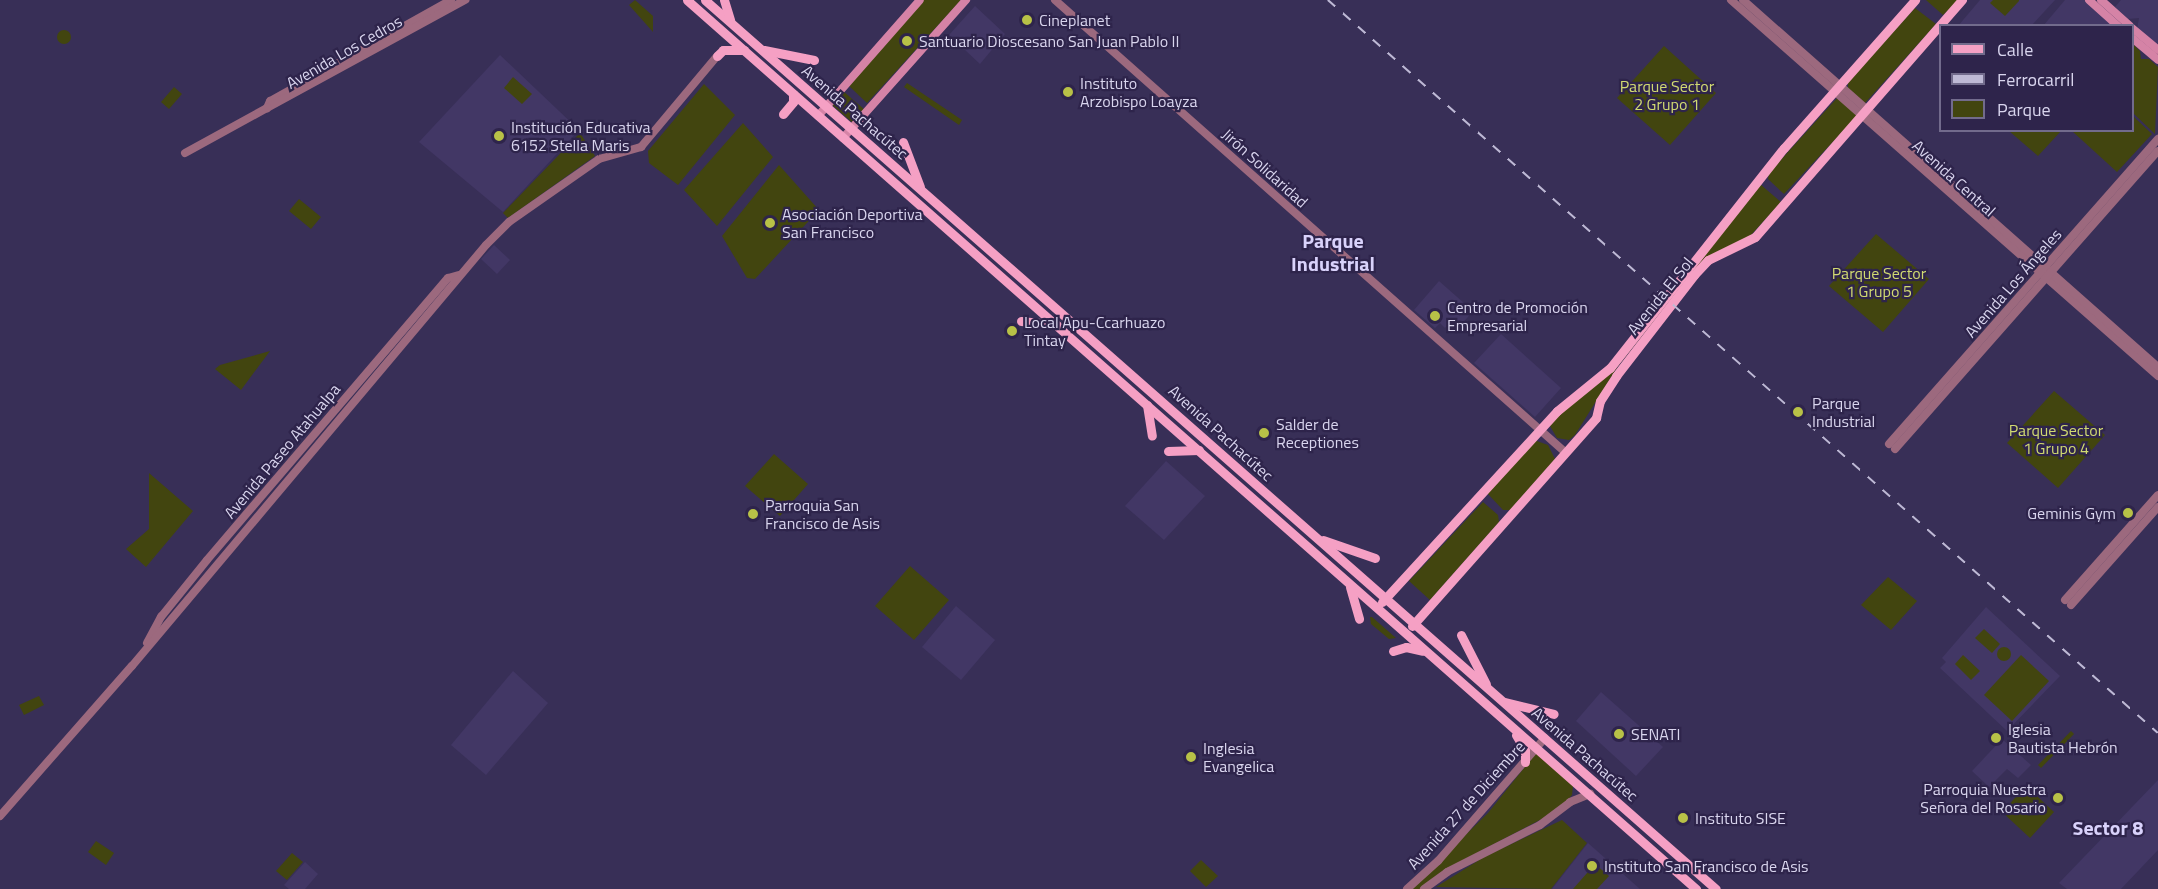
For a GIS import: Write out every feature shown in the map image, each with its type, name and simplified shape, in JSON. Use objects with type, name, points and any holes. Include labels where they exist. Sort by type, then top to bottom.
[{"type":"main road","name":"Avenida Pachacútec","points":[[687,0],[1696,889]]},
{"type":"main road","name":"Avenida Pachacútec","points":[[705,0],[1716,889]]},
{"type":"main road","points":[[724,0],[731,22]]},
{"type":"main road","points":[[818,116],[920,0]]},
{"type":"main road","points":[[843,138],[966,0]]},
{"type":"main road","name":"Avenida El Sol","points":[[1376,608],[1540,430],[1610,368],[1756,182],[1915,0]]},
{"type":"main road","name":"Avenida El Sol","points":[[1941,24],[1962,0]]},
{"type":"main road","points":[[2089,0],[2116,24]]},
{"type":"main road","points":[[2101,0],[2128,24]]},
{"type":"main road","name":"Avenida El Sol","points":[[1405,633],[1596,418],[1600,401],[1616,376],[1694,275],[1708,260],[1755,237],[1939,26]]},
{"type":"main road","points":[[2134,30],[2158,50]]},
{"type":"main road","points":[[2134,39],[2158,60]]},
{"type":"main road","points":[[717,56],[723,50],[744,50]]},
{"type":"main road","points":[[762,50],[814,60]]},
{"type":"main road","points":[[783,114],[793,102],[794,94]]},
{"type":"main road","points":[[903,142],[921,190]]},
{"type":"main road","points":[[1021,321],[1057,325]]},
{"type":"main road","points":[[1077,342],[1085,334]]},
{"type":"main road","points":[[1140,397],[1147,395],[1148,388]]},
{"type":"main road","points":[[1147,405],[1152,436]]},
{"type":"main road","points":[[1168,451],[1199,450]]},
{"type":"main road","points":[[1316,537],[1375,558]]},
{"type":"main road","points":[[1347,582],[1357,602],[1359,619]]},
{"type":"main road","points":[[1461,635],[1492,694]]},
{"type":"main road","points":[[1393,651],[1406,647],[1429,654]]},
{"type":"main road","points":[[1504,702],[1554,714]]},
{"type":"main road","points":[[1507,723],[1525,750],[1525,762]]},
{"type":"main road","points":[[1668,865],[1676,862],[1678,855]]},
{"type":"street","name":"Avenida Los Cedros","points":[[267,108],[270,101],[451,0]]},
{"type":"street","name":"Avenida Los Cedros","points":[[185,153],[465,0]]},
{"type":"street","name":"Jirón Solidaridad","points":[[1055,0],[1565,452]]},
{"type":"street","name":"Avenida Central","points":[[1731,0],[1839,88]]},
{"type":"street","name":"Avenida Central","points":[[1743,0],[2046,272],[2158,367]]},
{"type":"street","name":"Avenida Paseo Atahualpa","points":[[0,816],[139,658],[161,617],[207,560],[448,278],[460,274],[509,222],[599,159],[641,147],[717,56]]},
{"type":"street","name":"Avenida Los Ángeles","points":[[1892,447],[2046,272],[2158,139]]},
{"type":"street","name":"Avenida Los Ángeles","points":[[2046,272],[2158,151]]},
{"type":"street","name":"Avenida Central","points":[[2046,272],[2158,376]]},
{"type":"street","points":[[2158,495],[2068,602],[2158,507]]},
{"type":"street","name":"Avenida 27 de Diciembre","points":[[1407,889],[1438,861],[1545,738]]},
{"type":"street","name":"Avenida 27 de Diciembre","points":[[1424,889],[1447,872],[1540,825],[1570,802],[1590,795]]},
{"type":"shaded area","points":[[1980,0],[2055,0],[2033,24],[1960,24]]},
{"type":"shaded area","points":[[2065,0],[2084,0],[2112,24],[2045,24]]},
{"type":"shaded area","points":[[2121,0],[2158,0],[2158,47],[2137,29],[2139,18],[2128,19],[2115,7]]},
{"type":"shaded area","points":[[975,6],[1005,34],[980,64],[949,35]]},
{"type":"shaded area","name":"Institución Educativa 6152 Stella Maris","points":[[500,55],[579,130],[503,212],[419,142]]},
{"type":"shaded area","points":[[494,245],[510,260],[497,274],[481,259]]},
{"type":"shaded area","points":[[1439,281],[1473,311],[1461,325],[1453,318],[1445,328],[1440,323],[1435,328],[1414,310]]},
{"type":"shaded area","points":[[1501,334],[1561,388],[1535,417],[1474,363]]},
{"type":"shaded area","points":[[1166,461],[1205,496],[1164,540],[1125,506]]},
{"type":"shaded area","points":[[956,606],[995,640],[961,680],[922,647]]},
{"type":"shaded area","points":[[1986,607],[2060,676],[2007,731],[1940,668],[1946,662],[1942,658]]},
{"type":"shaded area","points":[[513,671],[548,703],[486,775],[451,745]]},
{"type":"shaded area","name":"SENATI","points":[[1601,692],[1663,747],[1636,776],[1576,721]]},
{"type":"shaded area","points":[[2002,739],[2031,765],[2018,778],[2007,769],[1989,787],[1972,771]]},
{"type":"shaded area","points":[[2158,780],[2158,850],[2121,889],[2067,889],[2059,883]]},
{"type":"shaded area","name":"Instituto San Francisco de Asis","points":[[1588,843],[1640,889],[1552,889]]},
{"type":"shaded area","points":[[305,862],[318,874],[305,889],[289,889],[284,885]]},
{"type":"green space","points":[[635,0],[653,16],[653,32],[629,5]]},
{"type":"green space","points":[[923,0],[961,0],[867,103],[849,86]]},
{"type":"green space","points":[[1926,0],[1959,0],[1943,15]]},
{"type":"green space","points":[[1993,0],[2019,1],[2005,16],[1990,3]]},
{"type":"green space","points":[[1915,8],[1936,24],[1865,103],[1848,88],[1848,82]]},
{"type":"green space","points":[[61,30],[67,30],[71,37],[67,44],[61,44],[57,40],[57,34]]},
{"type":"green space","points":[[2134,45],[2140,51],[2141,59],[2149,59],[2158,67],[2155,134],[2134,114]]},
{"type":"green space","name":"Parque Sector 2 Grupo 1","points":[[1664,46],[1716,93],[1670,145],[1617,98]]},
{"type":"green space","points":[[513,77],[532,94],[522,104],[504,88]]},
{"type":"green space","points":[[907,83],[962,120],[959,125],[904,87]]},
{"type":"green space","points":[[704,84],[735,115],[678,185],[649,163],[648,151]]},
{"type":"green space","points":[[174,87],[182,94],[169,109],[161,102]]},
{"type":"green space","points":[[843,91],[865,110],[853,123],[831,104]]},
{"type":"green space","points":[[1838,97],[1857,116],[1784,194],[1768,179],[1769,173]]},
{"type":"green space","points":[[2134,117],[2152,134],[2117,172],[2073,132],[2134,132]]},
{"type":"green space","name":"Asociación Deportiva San Francisco","points":[[743,123],[773,157],[717,226],[684,190]]},
{"type":"green space","points":[[2010,132],[2060,132],[2038,156]]},
{"type":"green space","points":[[580,133],[595,156],[508,218],[503,213]]},
{"type":"green space","name":"Asociación Deportiva San Francisco","points":[[779,165],[819,210],[755,279],[747,278],[722,236]]},
{"type":"green space","points":[[1760,184],[1781,202],[1751,235],[1694,270],[1618,366],[1575,435],[1569,440],[1557,438],[1550,426],[1552,418],[1607,376]]},
{"type":"green space","points":[[299,199],[321,217],[311,229],[289,211]]},
{"type":"green space","name":"Parque Sector 1 Grupo 5","points":[[1876,234],[1929,279],[1883,332],[1829,286]]},
{"type":"green space","points":[[270,351],[241,390],[215,369],[220,365]]},
{"type":"green space","name":"Parque Sector 1 Grupo 4","points":[[2054,391],[2105,435],[2058,488],[2007,443]]},
{"type":"green space","points":[[1534,440],[1548,445],[1555,459],[1510,510],[1503,510],[1487,493]]},
{"type":"green space","points":[[774,454],[808,484],[780,516],[745,486]]},
{"type":"green space","points":[[149,473],[193,511],[146,567],[126,549],[149,529]]},
{"type":"green space","points":[[1483,502],[1498,515],[1499,522],[1430,600],[1409,581]]},
{"type":"green space","points":[[910,566],[949,600],[914,640],[875,606]]},
{"type":"green space","points":[[1888,577],[1917,601],[1891,630],[1861,605]]},
{"type":"green space","points":[[1370,617],[1396,638],[1389,639],[1371,624]]},
{"type":"green space","points":[[1984,629],[2000,644],[1992,653],[1975,638]]},
{"type":"green space","points":[[2004,647],[2009,649],[2011,654],[2009,659],[2004,661],[1999,659],[1997,654],[1999,649]]},
{"type":"green space","points":[[1963,655],[1980,671],[1971,680],[1955,664]]},
{"type":"green space","points":[[2021,655],[2049,681],[2012,721],[1984,695]]},
{"type":"green space","points":[[39,696],[44,705],[24,715],[19,705]]},
{"type":"green space","points":[[2071,731],[2074,734],[2041,768],[2038,765]]},
{"type":"green space","points":[[1536,753],[1573,786],[1572,795],[1559,810],[1446,869],[1422,889],[1410,889],[1488,813]]},
{"type":"green space","points":[[2026,786],[2054,812],[2030,838],[2002,812]]},
{"type":"green space","points":[[1562,820],[1587,843],[1551,889],[1436,887],[1484,857]]},
{"type":"green space","points":[[96,841],[114,853],[106,865],[88,852]]},
{"type":"green space","points":[[292,853],[303,862],[287,880],[276,871]]},
{"type":"green space","points":[[1201,860],[1218,876],[1206,887],[1190,871]]},
{"type":"green space","points":[[1595,864],[1609,876],[1597,889],[1573,889]]},
{"type":"railway","points":[[1328,0],[2158,733]]},
{"type":"place","name":"Cineplanet","points":[[1027,20]]},
{"type":"place","name":"Santuario Dioscesano San Juan Pablo II","points":[[907,41]]},
{"type":"place","name":"Instituto Arzobispo Loayza","points":[[1068,92]]},
{"type":"place","name":"Institución Educativa 6152 Stella Maris","points":[[499,136]]},
{"type":"place","name":"Asociación Deportiva San Francisco","points":[[770,223]]},
{"type":"place","name":"Centro de Promoción Empresarial","points":[[1435,316]]},
{"type":"place","name":"Local Apu-Ccarhuazo Tintay","points":[[1012,331]]},
{"type":"place","name":"Parque Industrial","points":[[1798,412]]},
{"type":"place","name":"Salder de Receptiones","points":[[1264,433]]},
{"type":"place","name":"Geminis Gym","points":[[2128,513]]},
{"type":"place","name":"Parroquia San Francisco de Asis","points":[[753,514]]},
{"type":"place","name":"SENATI","points":[[1619,734]]},
{"type":"place","name":"Iglesia Bautista Hebrón","points":[[1996,738]]},
{"type":"place","name":"Inglesia Evangelica","points":[[1191,757]]},
{"type":"place","name":"Parroquia Nuestra Señora del Rosario","points":[[2058,798]]},
{"type":"place","name":"Instituto SISE","points":[[1683,818]]},
{"type":"place","name":"Instituto San Francisco de Asis","points":[[1592,866]]},
{"type":"district","name":"Parque Industrial","points":[[1333,252]]},
{"type":"district","name":"Sector 8","points":[[2108,827]]}]
